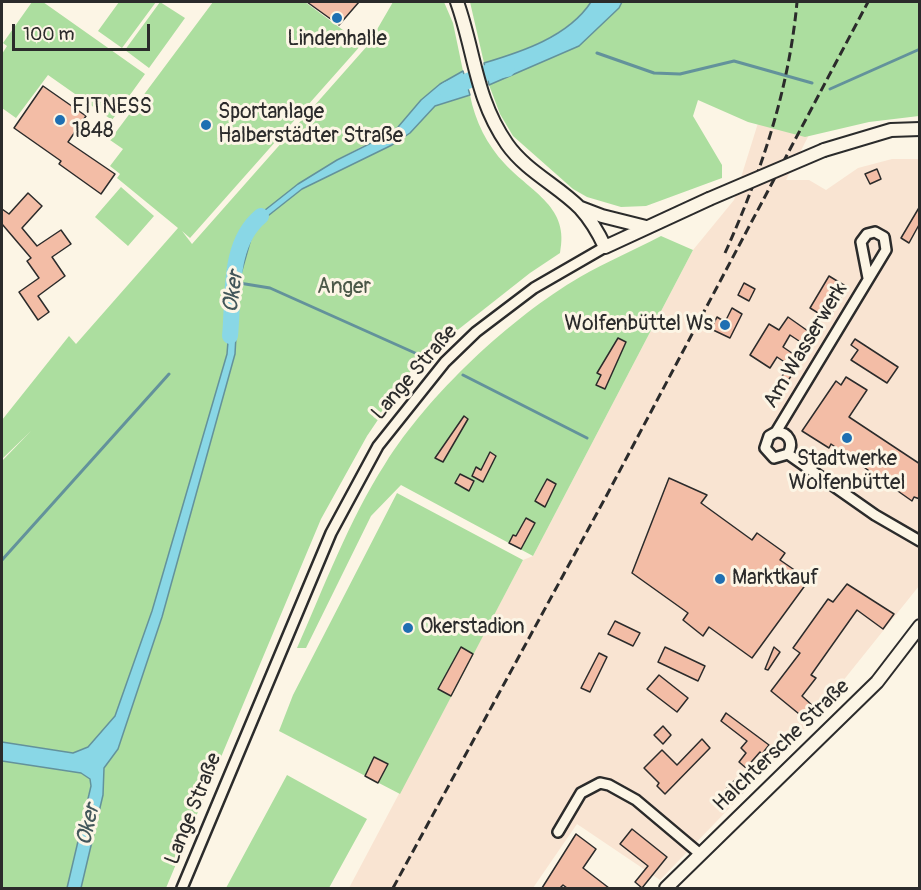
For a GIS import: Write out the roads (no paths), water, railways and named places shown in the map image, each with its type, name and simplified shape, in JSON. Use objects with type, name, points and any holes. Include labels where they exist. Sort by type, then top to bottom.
[{"type":"main road","points":[[457,2],[464,22],[480,93],[489,116],[508,145],[526,165],[578,207],[593,224],[605,247]]},
{"type":"main road","name":"Lange Straße","points":[[605,247],[824,150],[891,130],[920,129]]},
{"type":"main road","points":[[578,207],[602,216],[646,227]]},
{"type":"main road","name":"Halchtersche Straße","points":[[666,888],[699,853],[877,682],[920,627]]},
{"type":"street","name":"Lange Straße","points":[[182,888],[331,533],[378,446],[445,362],[476,332],[534,288],[605,247]]},
{"type":"street","name":"Am Wasserwerk","points":[[788,454],[774,458],[765,448],[769,436],[776,432],[868,278]]},
{"type":"street","name":"Am Wasserwerk","points":[[776,432],[790,439],[788,454]]},
{"type":"street","name":"Am Wasserwerk","points":[[788,454],[918,542]]},
{"type":"street","points":[[558,832],[580,793],[600,783],[609,784],[636,800],[699,853]]},
{"type":"water","points":[[591,2],[622,2],[619,8],[579,46],[489,85],[484,63],[543,42],[570,25]]},
{"type":"water","points":[[463,71],[470,95],[435,106],[410,133],[392,145],[302,189],[264,219],[252,235],[239,281],[235,354],[162,617],[118,749],[104,768],[103,795],[81,888],[67,888],[91,786],[90,779],[81,773],[2,761],[2,742],[73,753],[88,747],[115,716],[152,611],[227,354],[233,277],[249,229],[260,214],[298,184],[337,160],[385,136],[398,127],[421,100],[440,84]]},
{"type":"waterway","points":[[830,89],[920,49]]},
{"type":"waterway","points":[[597,53],[654,73],[680,74],[734,61],[812,83]]},
{"type":"waterway","name":"Oker","points":[[447,90],[486,73],[507,69]]},
{"type":"waterway","name":"Oker","points":[[230,336],[237,256],[242,241],[261,216]]},
{"type":"waterway","points":[[233,282],[270,288],[424,357]]},
{"type":"waterway","points":[[2,560],[169,374]]},
{"type":"waterway","points":[[463,375],[587,438]]},
{"type":"railway","points":[[725,253],[761,162],[780,99],[797,2]]},
{"type":"railway","points":[[393,888],[609,491],[868,2]]},
{"type":"place","name":"Lindenhalle","points":[[337,18]]},
{"type":"place","name":"FITNESS 1848","points":[[60,120]]},
{"type":"place","name":"Sportanlage Halberstädter Straße","points":[[206,125]]},
{"type":"place","name":"Wolfenbüttel Ws","points":[[725,325]]},
{"type":"place","name":"Stadtwerke Wolfenbüttel","points":[[847,438]]},
{"type":"place","name":"Marktkauf","points":[[720,579]]},
{"type":"place","name":"Okerstadion","points":[[408,628]]},
{"type":"park label","name":"Anger","points":[[344,288]]}]
